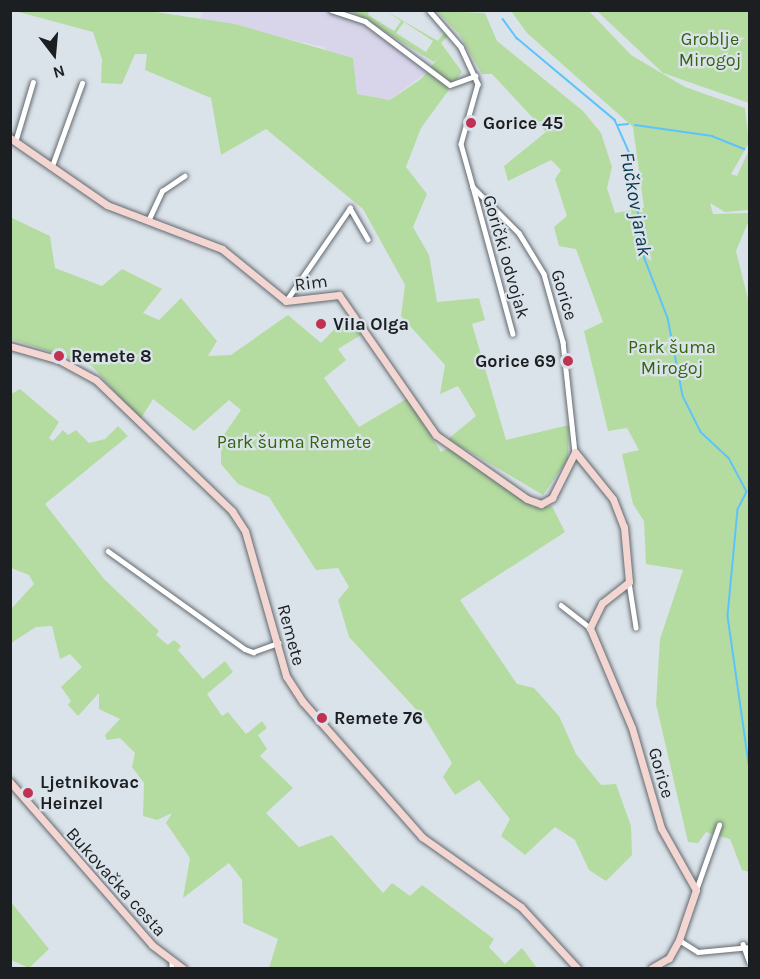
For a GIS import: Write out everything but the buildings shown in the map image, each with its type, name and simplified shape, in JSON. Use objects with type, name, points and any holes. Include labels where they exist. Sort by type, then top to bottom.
[{"type":"street","points":[[331,10],[365,21],[450,85],[475,76]]},
{"type":"street","name":"Gorice","points":[[429,10],[456,40],[475,76],[479,92],[461,144],[473,187],[519,233],[544,274],[563,342],[575,452]]},
{"type":"street","points":[[13,138],[33,82]]},
{"type":"street","points":[[52,166],[82,82]]},
{"type":"street","name":"Rim","points":[[13,138],[107,205],[222,249],[286,301],[331,294],[346,300],[436,435],[527,499],[541,504],[552,498],[575,452]]},
{"type":"street","points":[[148,222],[162,191],[183,176]]},
{"type":"street","name":"Gorički odvojak","points":[[473,187],[513,334]]},
{"type":"street","points":[[286,301],[350,208],[368,239]]},
{"type":"street","name":"Remete","points":[[10,346],[66,363],[96,380],[232,511],[245,531],[291,685],[422,837],[521,906],[577,969]]},
{"type":"street","points":[[575,452],[621,513],[636,627]]},
{"type":"street","points":[[108,550],[245,649],[253,652],[278,643]]},
{"type":"street","points":[[590,628],[602,603],[629,582]]},
{"type":"street","name":"Gorice","points":[[561,605],[590,628],[633,728],[661,828],[696,890]]},
{"type":"street","name":"Bukovačka cesta","points":[[10,782],[172,966],[183,969]]},
{"type":"street","points":[[652,969],[669,958],[679,940],[719,825]]},
{"type":"street","points":[[679,940],[698,952],[743,944],[750,947]]},
{"type":"street","points":[[743,944],[750,963]]},
{"type":"shaded area","points":[[203,11],[324,11],[364,23],[428,71],[390,100],[357,94],[324,47],[200,19]]},
{"type":"green space","points":[[15,11],[149,11],[235,24],[353,58],[357,94],[390,100],[421,79],[440,56],[434,62],[351,11],[369,11],[368,15],[394,31],[401,21],[386,11],[438,41],[445,31],[449,35],[441,43],[462,72],[421,128],[406,167],[427,194],[413,227],[429,255],[437,302],[479,298],[485,320],[472,324],[506,440],[569,425],[568,459],[543,495],[448,439],[476,416],[458,386],[440,394],[445,365],[401,316],[405,285],[363,209],[266,129],[221,155],[211,98],[145,70],[147,54],[135,54],[122,84],[101,83],[102,59],[93,32]],"holes":[[[404,22],[433,41],[426,52],[396,33]]]},
{"type":"green space","name":"Park šuma Mirogoj","points":[[437,11],[485,13],[497,41],[583,111],[601,133],[612,167],[607,188],[615,213],[644,208],[633,127],[527,33],[511,11],[589,11],[631,55],[685,87],[745,108],[749,143],[731,174],[737,176],[749,150],[749,210],[725,212],[710,203],[713,214],[749,213],[749,220],[736,251],[750,307],[749,872],[742,870],[730,839],[706,832],[698,843],[688,842],[656,704],[660,639],[683,570],[646,564],[644,521],[633,504],[622,454],[639,450],[627,428],[608,431],[584,331],[603,322],[576,249],[559,246],[554,227],[567,216],[555,179],[561,170],[551,160],[508,181],[504,166],[546,132],[492,74],[482,74],[459,34]]},
{"type":"green space","name":"Groblje Mirogoj","points":[[597,11],[749,11],[749,103],[663,73]]},
{"type":"green space","name":"Park šuma Remete","points":[[10,217],[50,236],[55,268],[102,286],[122,269],[162,289],[143,313],[159,320],[181,298],[217,341],[208,356],[231,355],[288,315],[321,343],[352,311],[364,333],[338,349],[346,360],[324,378],[359,427],[408,398],[441,452],[450,447],[533,507],[552,506],[565,532],[460,600],[517,684],[534,688],[559,716],[576,754],[601,785],[616,784],[631,826],[632,855],[606,881],[589,870],[575,840],[555,827],[525,855],[501,836],[510,819],[479,780],[455,795],[443,777],[452,763],[426,720],[349,637],[338,600],[349,587],[338,568],[316,570],[269,497],[238,484],[221,464],[221,439],[241,410],[229,400],[194,431],[153,399],[140,420],[91,365],[11,339]]},
{"type":"green space","points":[[20,389],[59,422],[49,438],[53,441],[63,430],[68,435],[76,430],[89,443],[105,439],[118,426],[128,436],[45,504],[104,579],[159,631],[156,635],[168,645],[174,640],[181,646],[178,650],[203,679],[225,661],[233,672],[207,694],[222,716],[228,712],[246,734],[262,721],[267,728],[258,735],[267,749],[260,756],[293,788],[266,813],[299,847],[332,835],[383,893],[392,883],[410,896],[422,885],[494,939],[489,947],[505,964],[522,948],[537,968],[269,968],[278,939],[243,923],[242,880],[229,863],[183,898],[190,858],[166,823],[172,813],[157,820],[143,816],[144,783],[132,767],[135,753],[120,738],[107,740],[105,735],[120,719],[99,709],[99,693],[78,716],[68,705],[71,701],[61,687],[82,667],[70,654],[60,659],[52,626],[36,627],[11,643],[11,609],[34,584],[29,575],[11,568],[11,394]]},
{"type":"green space","points":[[11,902],[49,949],[29,968],[11,960]]},
{"type":"waterway","name":"Fučkov jarak","points":[[503,19],[517,38],[615,120],[630,154],[645,259],[668,318],[683,396],[701,432],[729,458],[747,492],[738,510],[728,616],[750,771]]},
{"type":"waterway","points":[[618,125],[628,124]]},
{"type":"waterway","points":[[635,125],[712,136],[744,149]]},
{"type":"place","name":"Gorice 45","points":[[471,123]]},
{"type":"place","name":"Vila Olga","points":[[321,324]]},
{"type":"place","name":"Remete 8","points":[[59,356]]},
{"type":"place","name":"Gorice 69","points":[[568,361]]},
{"type":"place","name":"Remete 76","points":[[322,718]]},
{"type":"place","name":"Ljetnikovac Heinzel","points":[[28,793]]}]
